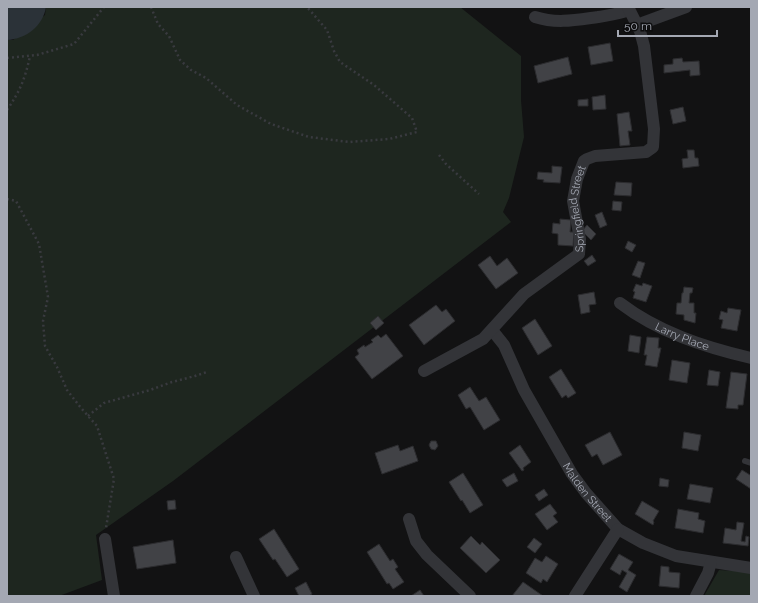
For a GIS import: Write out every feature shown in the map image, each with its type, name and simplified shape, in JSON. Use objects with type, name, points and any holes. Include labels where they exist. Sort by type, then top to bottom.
[{"type":"street","points":[[637,25],[686,7]]},
{"type":"street","points":[[535,17],[552,21],[568,21],[618,13],[629,8]]},
{"type":"street","name":"Springfield Street","points":[[424,370],[483,339],[524,294],[579,254],[580,239],[573,201],[577,179],[584,161],[595,156],[646,152],[653,147],[654,129],[646,62],[642,39],[629,8]]},
{"type":"street","name":"Larry Place","points":[[620,303],[638,316],[674,334],[718,350],[751,358]]},
{"type":"street","name":"Malden Street","points":[[492,330],[504,345],[526,395],[572,474],[586,493],[618,529],[643,543],[670,554],[751,568]]},
{"type":"street","points":[[409,519],[416,541],[427,555],[470,596]]},
{"type":"street","points":[[575,596],[618,529]]},
{"type":"street","points":[[105,539],[114,596]]},
{"type":"street","points":[[236,557],[254,596]]},
{"type":"street","points":[[696,596],[708,574],[711,562]]},
{"type":"path","points":[[7,58],[37,55],[74,44],[104,7]]},
{"type":"path","points":[[151,7],[158,24],[169,36],[180,60],[191,70],[206,78],[236,105],[271,124],[309,137],[349,142],[389,139],[417,132],[412,118],[374,85],[340,62],[334,51],[327,30],[307,7]]},
{"type":"path","points":[[7,110],[25,78],[30,56]]},
{"type":"path","points":[[439,155],[446,164],[479,194]]},
{"type":"path","points":[[7,199],[16,201],[39,244],[48,298],[43,321],[45,346],[68,390],[97,426],[114,479],[105,539]]},
{"type":"path","points":[[88,416],[104,403],[207,372]]},
{"type":"shaded area","points":[[7,7],[46,7],[37,26],[21,37],[7,40]]},
{"type":"shaded area","points":[[46,7],[460,7],[521,56],[521,100],[524,137],[509,198],[503,212],[511,222],[173,481],[96,535],[102,580],[59,596],[7,596],[7,40],[13,40],[45,15]]},
{"type":"shaded area","points":[[719,570],[750,572],[751,570],[751,596],[704,596]]},
{"type":"building","points":[[610,43],[613,61],[591,65],[588,47]]},
{"type":"building","points":[[568,57],[572,74],[538,83],[534,66]]},
{"type":"building","points":[[682,58],[683,62],[699,61],[700,75],[690,76],[690,70],[664,73],[664,65],[673,64],[673,59]]},
{"type":"building","points":[[605,95],[606,109],[593,110],[592,97]]},
{"type":"building","points":[[588,99],[588,106],[578,106],[578,100]]},
{"type":"building","points":[[683,107],[686,121],[673,124],[670,110]]},
{"type":"building","points":[[629,112],[632,131],[628,131],[630,145],[620,146],[617,114]]},
{"type":"building","points":[[687,150],[694,150],[695,158],[698,158],[699,166],[683,168],[682,159],[688,158]]},
{"type":"building","points":[[552,166],[562,167],[560,183],[543,182],[544,180],[537,179],[538,172],[552,173]]},
{"type":"building","points":[[616,182],[632,183],[631,196],[614,195]]},
{"type":"building","points":[[613,201],[622,202],[621,211],[612,210]]},
{"type":"building","points":[[602,212],[607,225],[600,228],[595,215]]},
{"type":"building","points":[[560,219],[571,220],[570,232],[574,232],[573,246],[558,245],[558,234],[552,233],[553,223],[560,224]]},
{"type":"building","points":[[587,225],[596,234],[591,240],[582,231]]},
{"type":"building","points":[[628,241],[636,245],[632,252],[625,248]]},
{"type":"building","points":[[592,255],[596,261],[588,266],[584,261]]},
{"type":"building","points":[[490,256],[497,266],[507,258],[518,273],[496,289],[478,265]]},
{"type":"building","points":[[638,261],[645,263],[640,278],[632,275]]},
{"type":"building","points":[[643,283],[652,286],[646,302],[633,298],[635,292],[633,291],[636,284],[642,286]]},
{"type":"building","points":[[684,287],[693,288],[692,293],[690,293],[689,303],[694,303],[694,313],[696,313],[695,323],[684,320],[684,315],[676,314],[677,303],[681,303]]},
{"type":"building","points":[[594,292],[596,304],[589,305],[590,312],[581,314],[578,295]]},
{"type":"building","points":[[436,305],[442,312],[446,309],[455,321],[424,345],[409,325]]},
{"type":"building","points":[[728,308],[741,310],[737,331],[721,328],[723,320],[719,319],[721,311],[727,313]]},
{"type":"building","points":[[378,316],[384,323],[376,330],[370,323]]},
{"type":"building","points":[[535,319],[552,346],[538,355],[522,328]]},
{"type":"building","points":[[386,334],[403,356],[372,379],[355,357],[359,354],[357,350],[364,345],[365,347],[373,342],[371,340],[378,335],[381,338]]},
{"type":"building","points":[[630,335],[641,337],[639,353],[628,351]]},
{"type":"building","points":[[647,337],[659,338],[658,348],[661,348],[657,367],[645,365],[647,355],[644,355]]},
{"type":"building","points":[[672,360],[690,363],[687,383],[669,380]]},
{"type":"building","points":[[561,369],[576,393],[568,398],[566,395],[562,398],[549,377]]},
{"type":"building","points":[[709,370],[720,372],[718,386],[707,385]]},
{"type":"building","points":[[731,372],[747,374],[743,405],[738,405],[738,409],[726,408]]},
{"type":"building","points":[[470,387],[479,401],[486,397],[500,420],[484,430],[470,407],[466,409],[458,395]]},
{"type":"building","points":[[610,432],[622,455],[603,465],[597,454],[592,457],[585,445]]},
{"type":"building","points":[[684,432],[701,435],[698,451],[682,448]]},
{"type":"building","points":[[431,441],[436,441],[438,446],[435,450],[431,449],[429,445]]},
{"type":"building","points":[[398,445],[400,451],[413,446],[418,461],[382,474],[375,453]]},
{"type":"building","points":[[520,445],[531,462],[523,468],[524,470],[522,471],[509,453]]},
{"type":"building","points":[[742,470],[750,475],[751,473],[751,489],[736,479]]},
{"type":"building","points":[[463,473],[483,505],[470,513],[449,482]]},
{"type":"building","points":[[514,473],[518,481],[507,487],[502,480]]},
{"type":"building","points":[[660,478],[669,480],[668,487],[659,486]]},
{"type":"building","points":[[690,484],[713,488],[710,503],[687,499]]},
{"type":"building","points":[[544,489],[548,495],[539,501],[535,495]]},
{"type":"building","points":[[175,500],[176,509],[168,510],[167,501]]},
{"type":"building","points":[[642,501],[659,511],[653,521],[653,525],[635,514]]},
{"type":"building","points":[[550,504],[557,513],[553,516],[558,522],[547,530],[535,514]]},
{"type":"building","points":[[678,509],[699,513],[698,519],[705,521],[703,533],[675,528]]},
{"type":"building","points":[[737,522],[744,523],[741,541],[745,542],[746,536],[749,537],[748,546],[723,543],[725,528],[736,530]]},
{"type":"building","points":[[274,529],[299,569],[287,577],[259,539]]},
{"type":"building","points":[[471,536],[480,545],[482,542],[500,560],[486,573],[460,548]]},
{"type":"building","points":[[534,538],[542,544],[535,553],[527,547]]},
{"type":"building","points":[[173,540],[176,563],[137,569],[133,547]]},
{"type":"building","points":[[379,544],[390,561],[393,559],[398,567],[395,569],[404,582],[393,589],[389,583],[387,584],[367,552]]},
{"type":"building","points":[[619,554],[633,562],[628,570],[636,575],[627,592],[619,587],[627,573],[622,570],[620,575],[610,569]]},
{"type":"building","points":[[546,556],[558,564],[547,582],[543,579],[541,583],[526,573],[535,558],[542,562]]},
{"type":"building","points":[[661,566],[669,567],[669,572],[680,573],[679,588],[659,586]]},
{"type":"building","points":[[306,582],[312,594],[309,596],[299,596],[295,588]]},
{"type":"building","points":[[523,582],[543,596],[512,596]]},
{"type":"building","points":[[420,590],[424,596],[411,596]]}]
